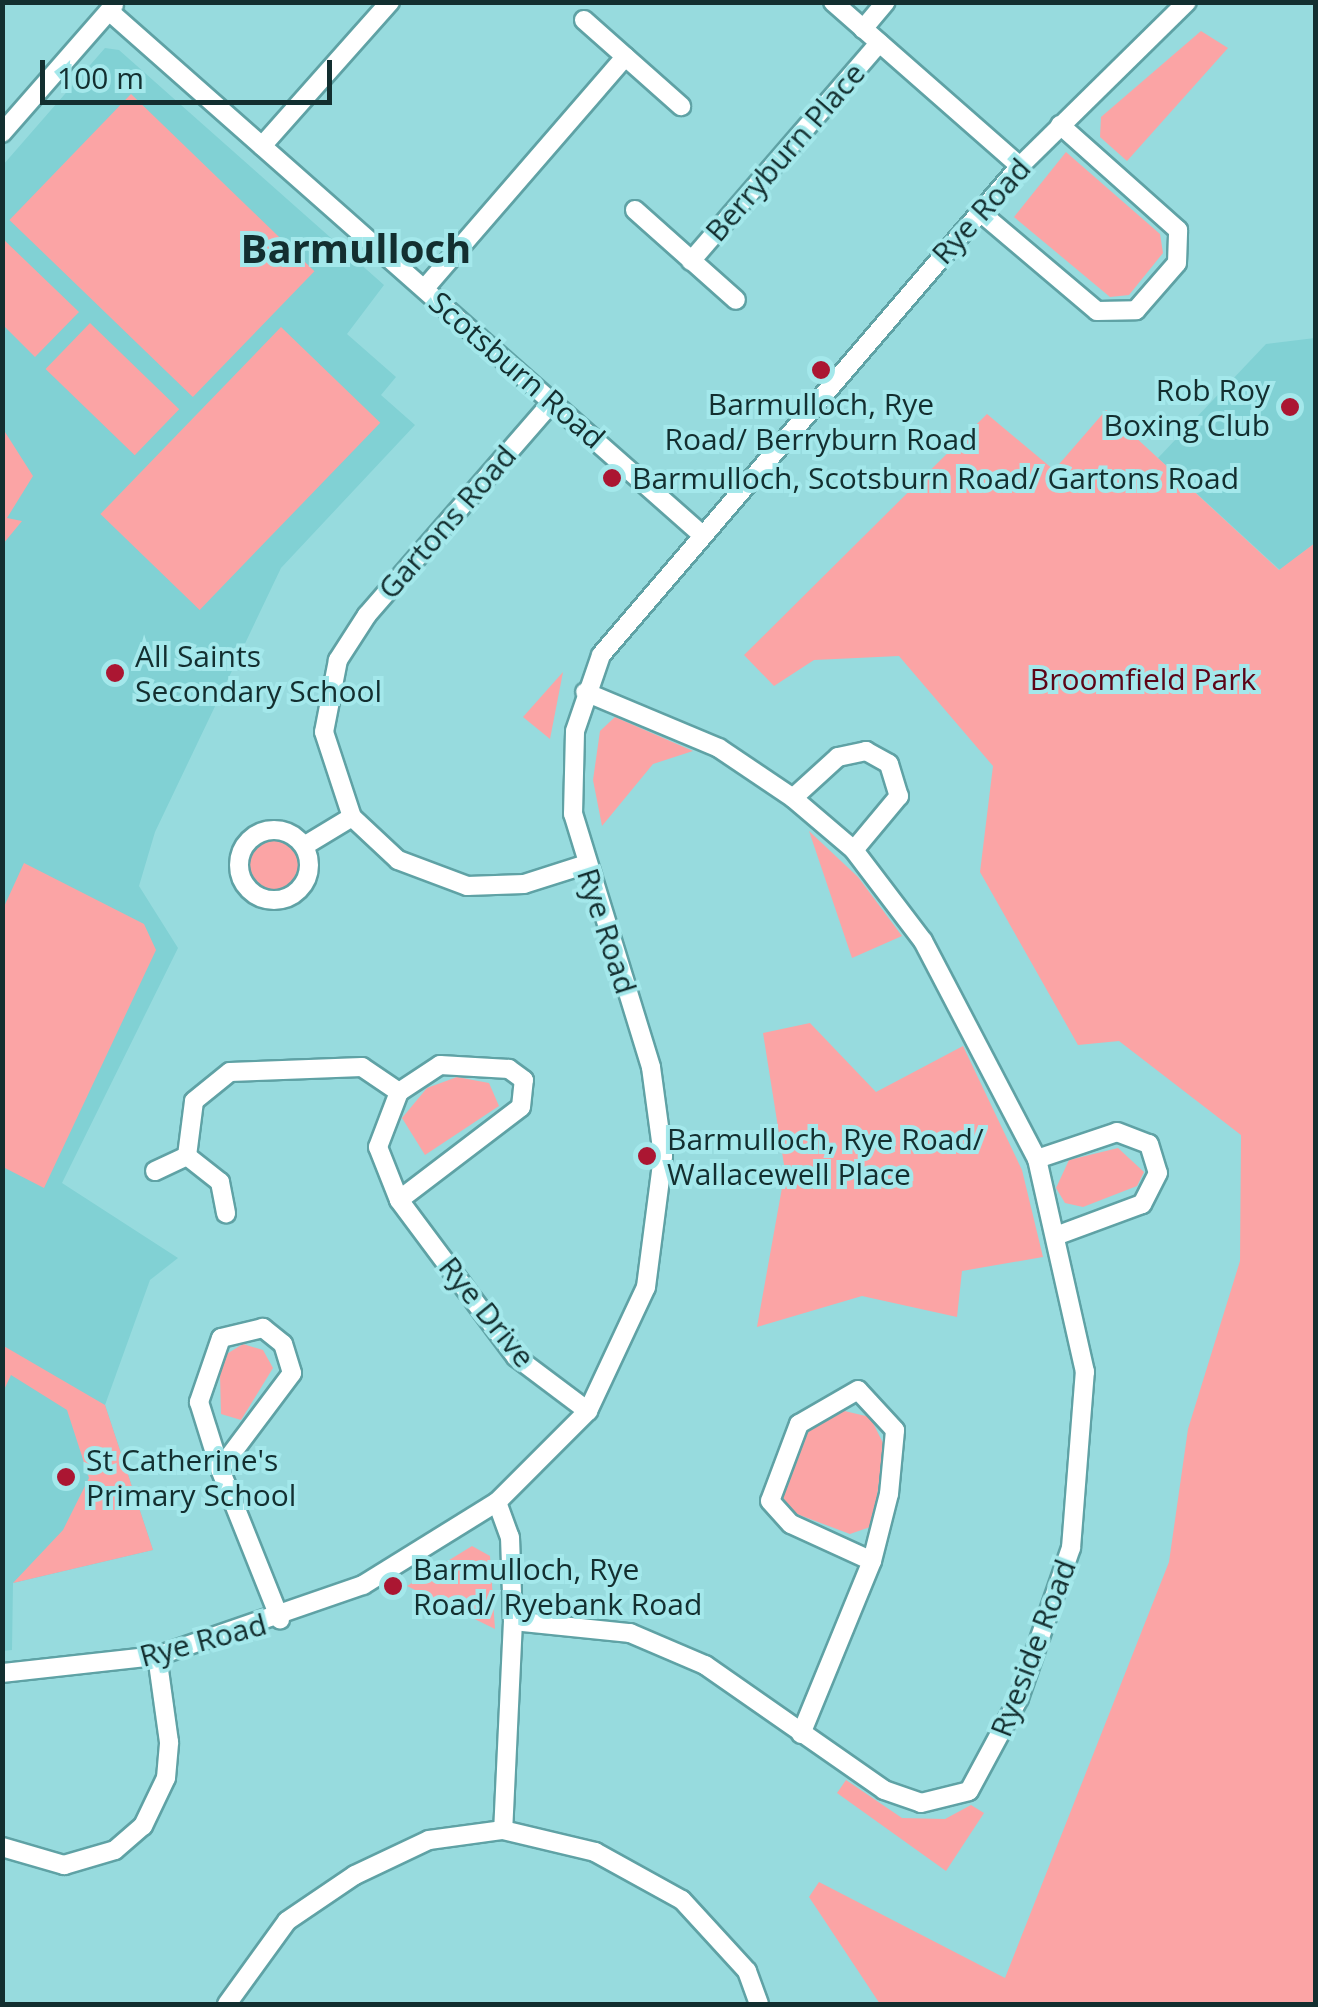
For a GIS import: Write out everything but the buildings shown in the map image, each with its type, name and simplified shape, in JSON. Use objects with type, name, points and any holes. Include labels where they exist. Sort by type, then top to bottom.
[{"type":"street","points":[[262,146],[390,2]]},
{"type":"street","points":[[833,2],[1020,166]]},
{"type":"street","points":[[864,29],[886,2]]},
{"type":"street","name":"Rye Road","points":[[2,1673],[157,1656],[280,1620],[363,1585],[497,1502],[588,1411],[646,1287],[663,1156],[652,1067],[584,865],[570,770],[585,692],[620,625],[700,532],[1020,166],[1187,2]]},
{"type":"street","points":[[4,128],[113,7]]},
{"type":"street","name":"Scotsburn Road","points":[[113,7],[262,146],[700,532]]},
{"type":"street","points":[[584,20],[681,106]]},
{"type":"street","name":"Berryburn Place","points":[[691,261],[879,43]]},
{"type":"street","points":[[424,288],[625,57]]},
{"type":"street","points":[[980,212],[1097,311],[1136,310],[1177,263],[1178,230],[1060,125]]},
{"type":"street","name":"Berryburn Place","points":[[635,210],[736,300]]},
{"type":"street","name":"Gartons Road","points":[[553,401],[338,660],[324,732],[352,817],[398,860],[467,886],[524,884],[584,865]]},
{"type":"street","name":"Ryeside Road","points":[[513,1622],[630,1632],[705,1665],[801,1734],[922,1803],[969,1791],[996,1748],[1071,1548],[1085,1372],[1061,1234],[1038,1159],[923,940],[854,850],[794,798],[719,748],[585,692]]},
{"type":"street","points":[[794,798],[838,757],[866,751],[889,764],[899,796],[854,850]]},
{"type":"street","points":[[304,846],[352,817]]},
{"type":"street","points":[[283,830],[304,846],[309,872],[296,894],[271,901],[248,890],[238,866],[247,841],[283,830]]},
{"type":"street","points":[[187,1156],[194,1101],[230,1072],[362,1067],[399,1092],[440,1065],[468,1062],[510,1069],[529,1092],[399,1200]]},
{"type":"street","name":"Rye Drive","points":[[399,1092],[378,1147],[399,1200],[516,1357],[588,1411]]},
{"type":"street","points":[[1038,1159],[1116,1132],[1149,1144],[1158,1173],[1142,1204],[1061,1234]]},
{"type":"street","points":[[155,1170],[187,1156]]},
{"type":"street","points":[[187,1156],[220,1182],[226,1212]]},
{"type":"street","points":[[220,1469],[292,1373],[283,1344],[263,1328],[221,1338],[199,1402],[220,1469],[280,1620]]},
{"type":"street","points":[[801,1734],[872,1561],[895,1430],[858,1390],[800,1424],[770,1500],[791,1524],[872,1561]]},
{"type":"street","points":[[497,1502],[510,1537],[513,1622],[503,1830]]},
{"type":"street","points":[[2,1847],[64,1865],[115,1850],[142,1826],[166,1778],[169,1742],[157,1656]]},
{"type":"street","points":[[227,2004],[286,1921],[354,1875],[429,1840],[503,1830],[595,1852],[682,1900],[747,1971],[759,2004]]},
{"type":"shaded area","name":"All Saints Secondary School","points":[[105,48],[119,50],[384,285],[347,334],[396,377],[381,395],[415,425],[281,568],[155,832],[139,886],[178,948],[62,1183],[178,1258],[150,1280],[105,1405],[153,1550],[13,1583],[12,1650],[3,1651],[3,165]]},
{"type":"shaded area","points":[[1315,338],[1315,543],[1280,570],[1158,458],[1266,344]]},
{"type":"green space","points":[[1201,31],[1228,48],[1127,161],[1100,137],[1101,117]]},
{"type":"green space","points":[[131,94],[314,271],[193,397],[9,220]]},
{"type":"green space","points":[[1066,152],[1160,234],[1163,253],[1129,295],[1110,297],[1014,217]]},
{"type":"green space","points":[[2,238],[79,312],[35,357],[3,325]]},
{"type":"green space","points":[[90,323],[179,409],[135,455],[46,369]]},
{"type":"green space","points":[[281,327],[380,423],[200,610],[100,514]]},
{"type":"green space","name":"Broomfield Park","points":[[1106,410],[1279,570],[1315,543],[1315,2004],[880,2004],[809,1897],[819,1882],[1005,1978],[1169,1562],[1188,1429],[1240,1261],[1241,1135],[1119,1041],[1078,1045],[980,872],[993,766],[899,656],[814,660],[774,686],[744,655],[987,414],[1054,470]]},
{"type":"green space","points":[[5,432],[33,476],[7,518],[22,521],[3,544]]},
{"type":"green space","points":[[563,672],[550,739],[523,717]]},
{"type":"green space","points":[[615,717],[693,751],[653,764],[602,826],[593,780],[600,731]]},
{"type":"green space","points":[[809,831],[858,877],[902,936],[852,958]]},
{"type":"green space","points":[[274,839],[292,847],[300,865],[292,883],[274,891],[256,883],[248,865],[256,847]]},
{"type":"green space","points":[[24,863],[144,924],[156,950],[44,1188],[3,1167],[3,909]]},
{"type":"green space","points":[[810,1023],[876,1092],[963,1046],[1022,1170],[1043,1257],[962,1271],[957,1317],[862,1296],[757,1327],[785,1171],[763,1033]]},
{"type":"green space","points":[[457,1077],[489,1083],[499,1106],[425,1155],[402,1118],[427,1088]]},
{"type":"green space","points":[[1118,1148],[1144,1172],[1137,1186],[1083,1207],[1065,1203],[1056,1188],[1069,1160]]},
{"type":"green space","points":[[243,1344],[263,1350],[273,1368],[241,1420],[221,1414],[220,1374],[225,1355]]},
{"type":"green space","points":[[2,1345],[105,1405],[153,1550],[13,1583],[63,1530],[89,1478],[67,1410],[11,1375],[3,1392]]},
{"type":"green space","points":[[836,1409],[870,1417],[884,1445],[873,1526],[850,1534],[794,1513],[781,1495],[781,1473],[813,1424]]},
{"type":"green space","points":[[472,1546],[490,1556],[495,1629],[407,1586]]},
{"type":"green space","points":[[846,1780],[902,1818],[945,1819],[971,1805],[984,1813],[946,1871],[837,1793]]},
{"type":"place","name":"Barmulloch, Rye Road/ Berryburn Road","points":[[821,370]]},
{"type":"place","name":"Rob Roy Boxing Club","points":[[1290,407]]},
{"type":"place","name":"Barmulloch, Scotsburn Road/ Gartons Road","points":[[612,478]]},
{"type":"place","name":"All Saints Secondary School","points":[[115,673]]},
{"type":"place","name":"Barmulloch, Rye Road/ Wallacewell Place","points":[[647,1156]]},
{"type":"place","name":"St Catherine's Primary School","points":[[66,1477]]},
{"type":"place","name":"Barmulloch, Rye Road/ Ryebank Road","points":[[393,1586]]},
{"type":"district","name":"Barmulloch","points":[[356,248]]}]
